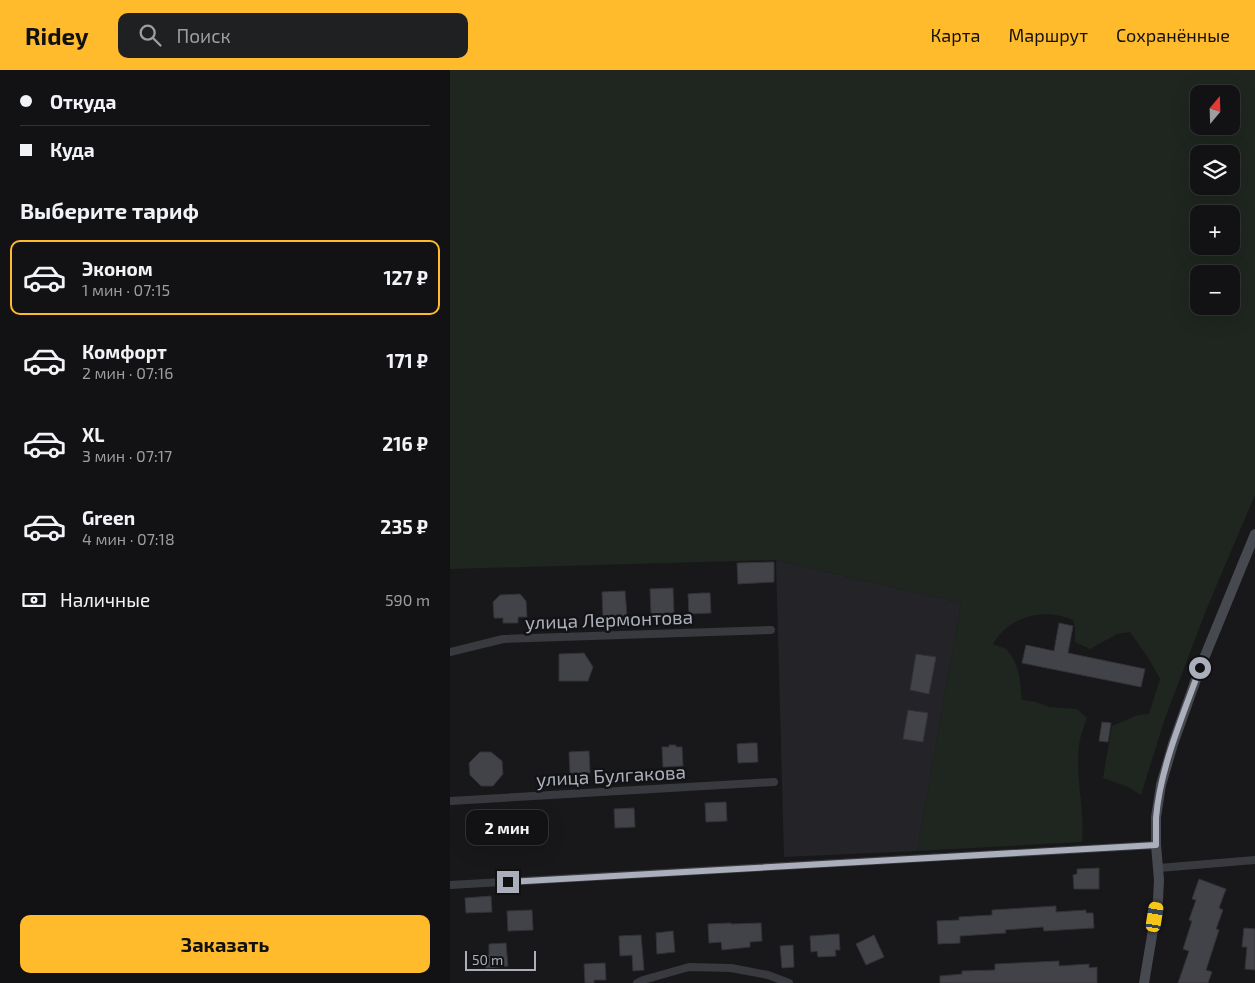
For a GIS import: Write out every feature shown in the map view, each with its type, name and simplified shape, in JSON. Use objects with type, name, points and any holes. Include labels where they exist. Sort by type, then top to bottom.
[{"type":"street","points":[[1144,983],[1158,900],[1159,868],[1156,845],[1156,817],[1160,793],[1173,744],[1200,668],[1255,534]]},
{"type":"street","name":"улица Лермонтова","points":[[450,652],[503,640],[771,630]]},
{"type":"street","name":"улица Булгакова","points":[[450,801],[774,782]]},
{"type":"street","points":[[450,885],[1156,845]]},
{"type":"street","points":[[1159,868],[1255,860]]},
{"type":"street","points":[[637,983],[689,967],[731,968],[768,975],[790,983]]},
{"type":"shaded area","points":[[450,70],[1255,70],[1255,495],[1207,608],[1165,718],[1141,795],[1128,787],[1103,778],[1112,726],[1138,715],[1149,714],[1160,679],[1149,659],[1130,632],[1117,634],[1090,649],[1075,642],[1073,620],[1062,616],[1039,614],[1018,621],[1008,627],[993,644],[1007,650],[1015,661],[1019,674],[1022,700],[1036,702],[1049,707],[1077,709],[1087,718],[1080,738],[1078,757],[1083,830],[1082,842],[917,851],[961,603],[776,560],[450,569]]},
{"type":"shaded area","points":[[776,560],[961,603],[917,851],[784,857]]},
{"type":"building","points":[[774,562],[774,582],[738,584],[737,563]]},
{"type":"building","points":[[673,588],[674,613],[667,613],[668,618],[659,618],[659,614],[651,614],[650,589]]},
{"type":"building","points":[[625,591],[627,616],[620,616],[620,621],[611,621],[611,617],[603,617],[602,592]]},
{"type":"building","points":[[710,593],[711,613],[689,614],[688,594]]},
{"type":"building","points":[[520,594],[526,601],[527,617],[518,617],[518,623],[503,623],[503,618],[494,618],[493,602],[500,595]]},
{"type":"building","points":[[1059,623],[1073,626],[1068,653],[1145,669],[1141,687],[1022,663],[1026,645],[1054,651]]},
{"type":"building","points":[[584,653],[593,667],[588,681],[559,681],[559,654]]},
{"type":"building","points":[[916,654],[936,657],[929,694],[910,690]]},
{"type":"building","points":[[908,710],[928,713],[923,742],[903,739]]},
{"type":"building","points":[[1102,722],[1111,723],[1108,742],[1099,741]]},
{"type":"building","points":[[757,743],[758,762],[738,763],[737,744]]},
{"type":"building","points":[[669,745],[682,747],[683,766],[663,767],[662,747],[669,747]]},
{"type":"building","points":[[589,751],[590,773],[570,774],[569,752]]},
{"type":"building","points":[[480,752],[491,752],[502,761],[503,774],[493,786],[481,786],[470,775],[469,763]]},
{"type":"building","points":[[726,802],[727,821],[706,822],[705,803]]},
{"type":"building","points":[[634,808],[635,827],[615,828],[614,809]]},
{"type":"building","points":[[543,813],[544,833],[523,834],[522,814]]},
{"type":"building","points":[[1099,868],[1099,889],[1074,889],[1073,875],[1077,874],[1077,869]]},
{"type":"building","points":[[1199,879],[1226,889],[1219,908],[1223,910],[1216,929],[1219,930],[1206,970],[1212,972],[1208,983],[1178,983],[1189,951],[1183,949],[1192,921],[1189,920],[1196,900],[1192,899]]},
{"type":"building","points":[[491,896],[492,912],[466,913],[465,898]]},
{"type":"building","points":[[1056,906],[1056,912],[1086,910],[1086,913],[1093,913],[1094,928],[1044,931],[1043,927],[1005,930],[1006,933],[960,936],[960,943],[938,944],[937,921],[959,920],[959,917],[992,915],[992,910]]},
{"type":"building","points":[[532,910],[533,930],[508,931],[507,911]]},
{"type":"building","points":[[761,923],[762,941],[750,942],[750,947],[722,950],[721,942],[709,943],[708,924]]},
{"type":"building","points":[[1244,928],[1255,929],[1255,970],[1245,969],[1247,947],[1242,947]]},
{"type":"building","points":[[673,931],[675,952],[657,954],[656,933]]},
{"type":"building","points":[[839,934],[840,950],[835,950],[836,956],[818,957],[817,951],[811,952],[810,936]]},
{"type":"building","points":[[641,935],[644,970],[633,971],[632,955],[620,956],[619,936]]},
{"type":"building","points":[[874,935],[884,957],[866,965],[856,944]]},
{"type":"building","points":[[506,943],[508,966],[486,968],[485,955],[489,955],[489,944]]},
{"type":"building","points":[[793,945],[794,967],[782,968],[780,946]]},
{"type":"building","points":[[1059,961],[1059,966],[1089,964],[1089,968],[1097,967],[1097,983],[940,983],[940,976],[962,974],[962,971],[995,970],[995,964]]},
{"type":"building","points":[[605,963],[606,980],[594,980],[594,983],[585,983],[584,964]]},
{"type":"route","points":[[508,882],[1156,845],[1156,817],[1162,785],[1173,744],[1200,668]]}]
